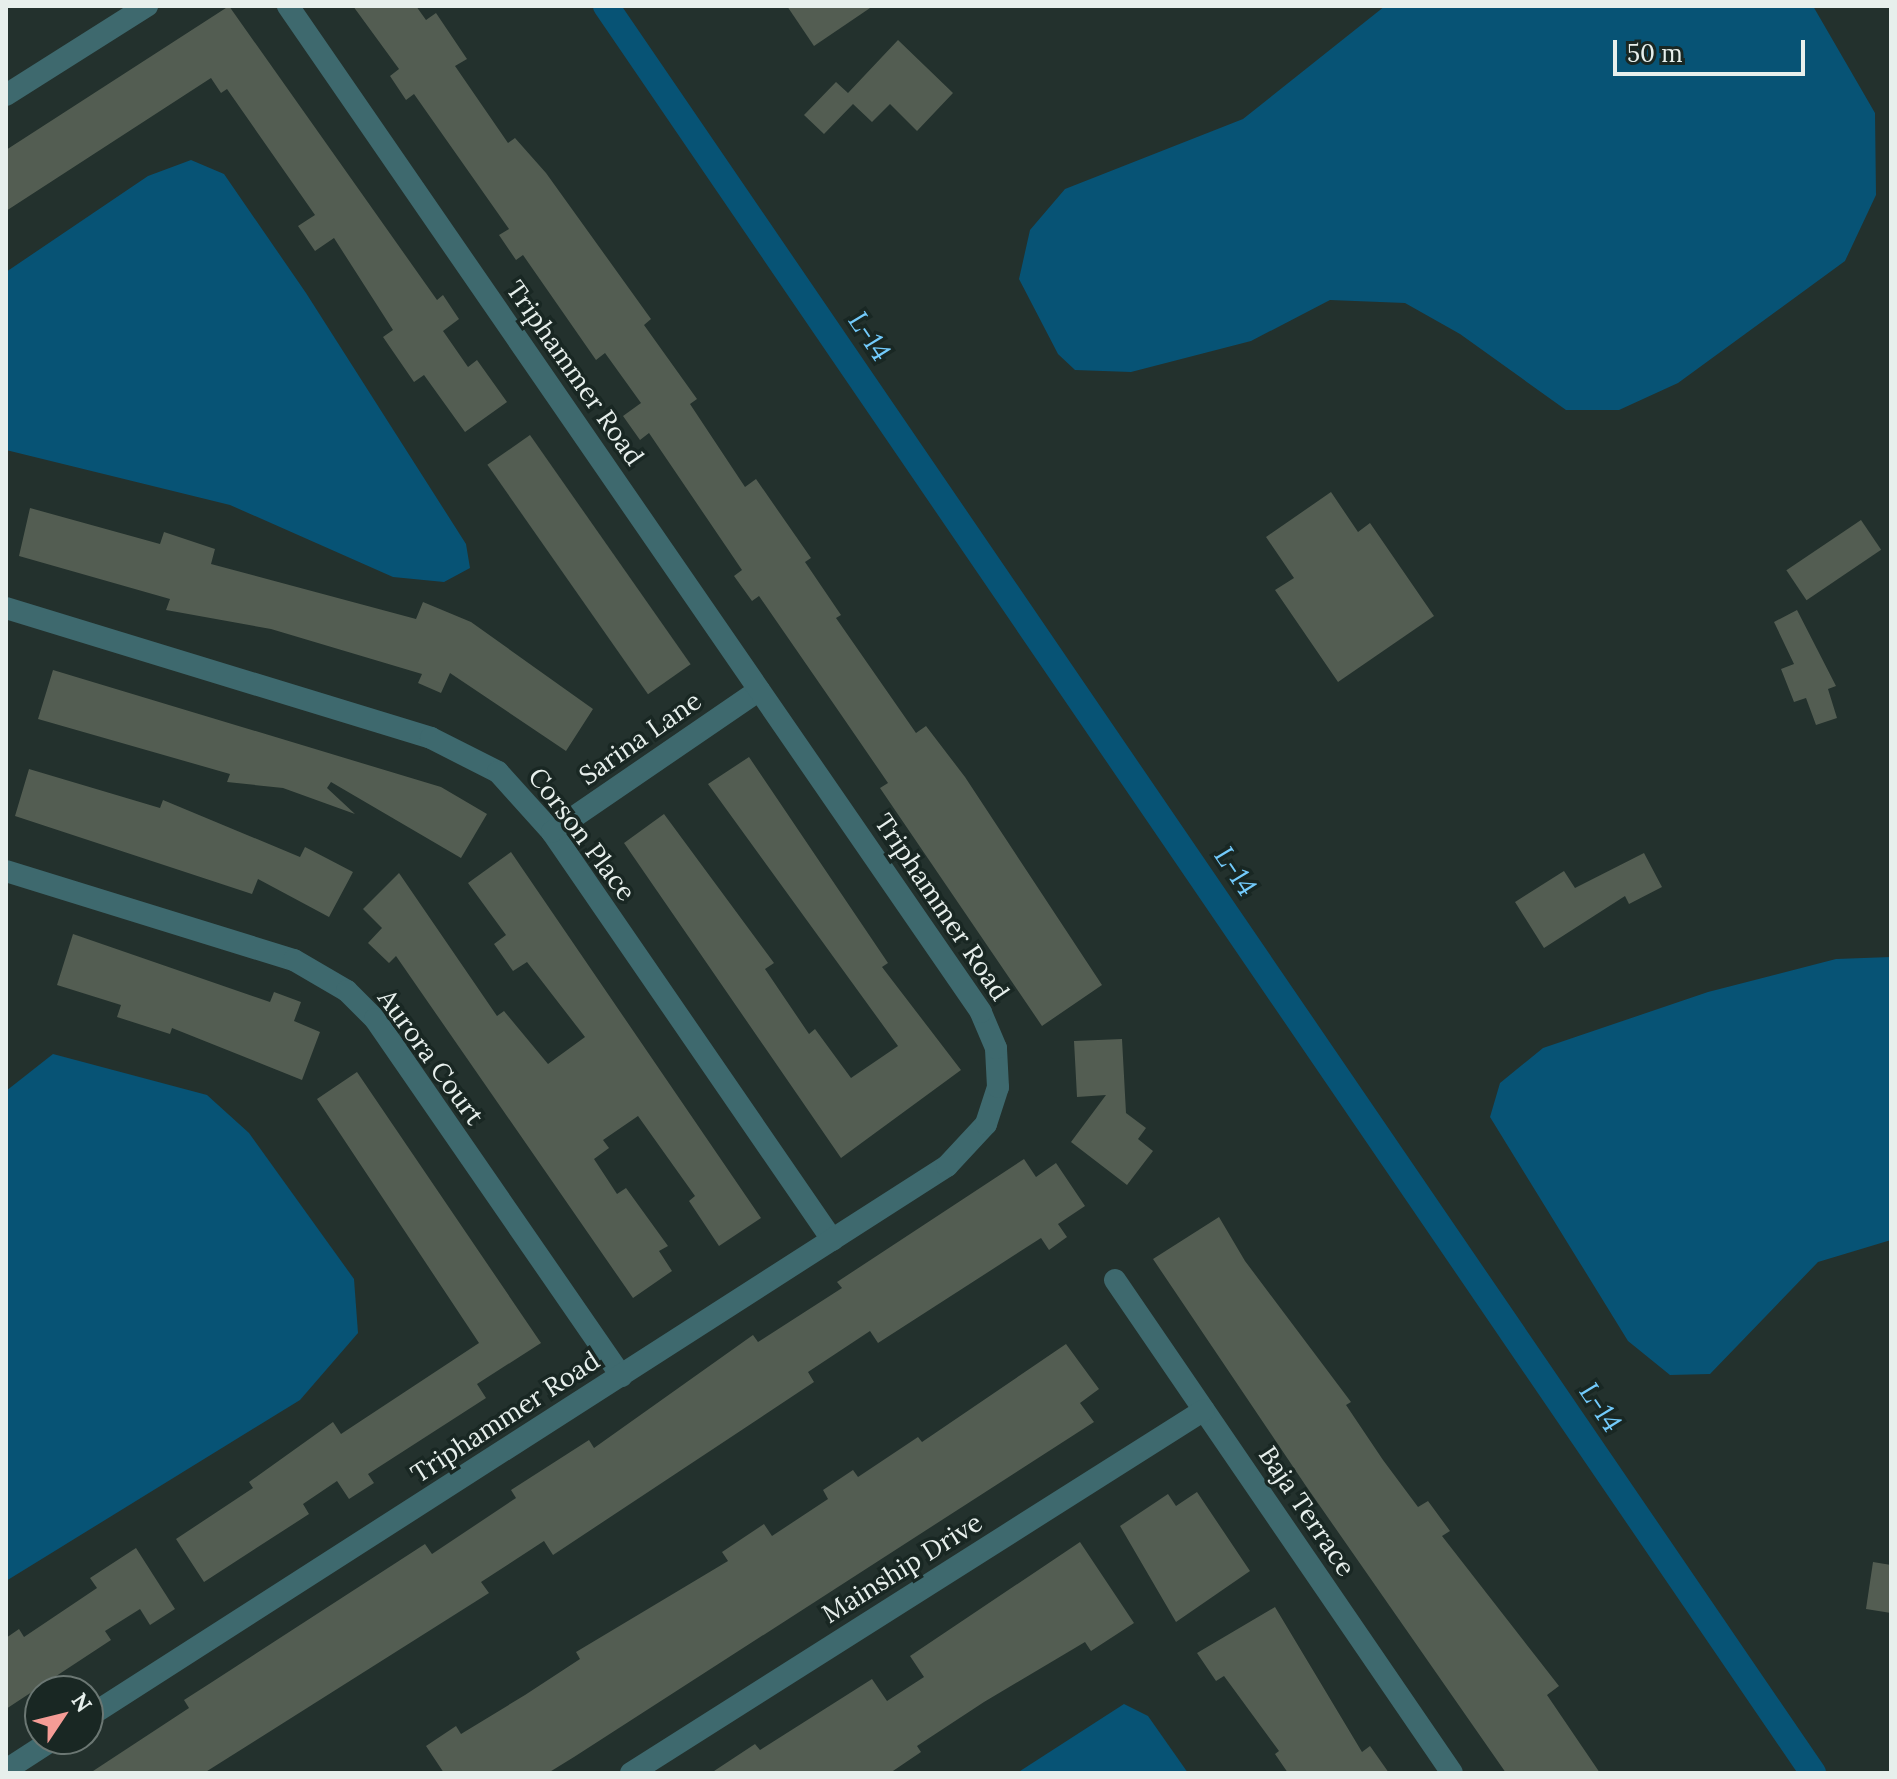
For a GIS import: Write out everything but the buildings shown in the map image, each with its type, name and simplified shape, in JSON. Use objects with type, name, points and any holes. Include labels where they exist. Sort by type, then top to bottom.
[{"type":"street","points":[[6,95],[147,6]]},
{"type":"street","name":"Triphammer Road","points":[[104,1707],[962,1154],[986,1124],[999,1068],[981,1012],[288,6]]},
{"type":"street","name":"Corson Place","points":[[8,614],[468,753],[524,796],[552,832],[832,1240]]},
{"type":"street","name":"Sarina Lane","points":[[552,832],[759,690]]},
{"type":"street","name":"Aurora Court","points":[[6,871],[294,960],[347,991],[375,1019],[621,1376]]},
{"type":"street","name":"Baja Terrace","points":[[1115,1280],[1452,1773]]},
{"type":"street","name":"Mainship Drive","points":[[631,1773],[1204,1410]]},
{"type":"street","points":[[6,1770],[29,1755]]},
{"type":"water","points":[[1385,6],[1813,6],[1875,113],[1876,195],[1845,261],[1678,383],[1619,410],[1566,410],[1460,334],[1405,303],[1330,300],[1251,341],[1131,372],[1075,370],[1058,354],[1019,279],[1030,230],[1065,189],[1243,119]]},
{"type":"water","points":[[191,160],[224,174],[306,293],[466,544],[470,568],[444,582],[393,577],[230,505],[6,450],[6,272],[148,176]]},
{"type":"water","points":[[1891,957],[1891,1240],[1818,1262],[1710,1374],[1670,1375],[1628,1341],[1490,1117],[1500,1083],[1543,1048],[1708,992],[1836,959]]},
{"type":"water","points":[[53,1054],[207,1095],[249,1133],[354,1279],[358,1333],[300,1400],[6,1581],[6,1091]]},
{"type":"water","points":[[1124,1704],[1148,1716],[1188,1773],[1017,1773]]},
{"type":"waterway","name":"L-14","points":[[606,6],[1813,1773]]}]
